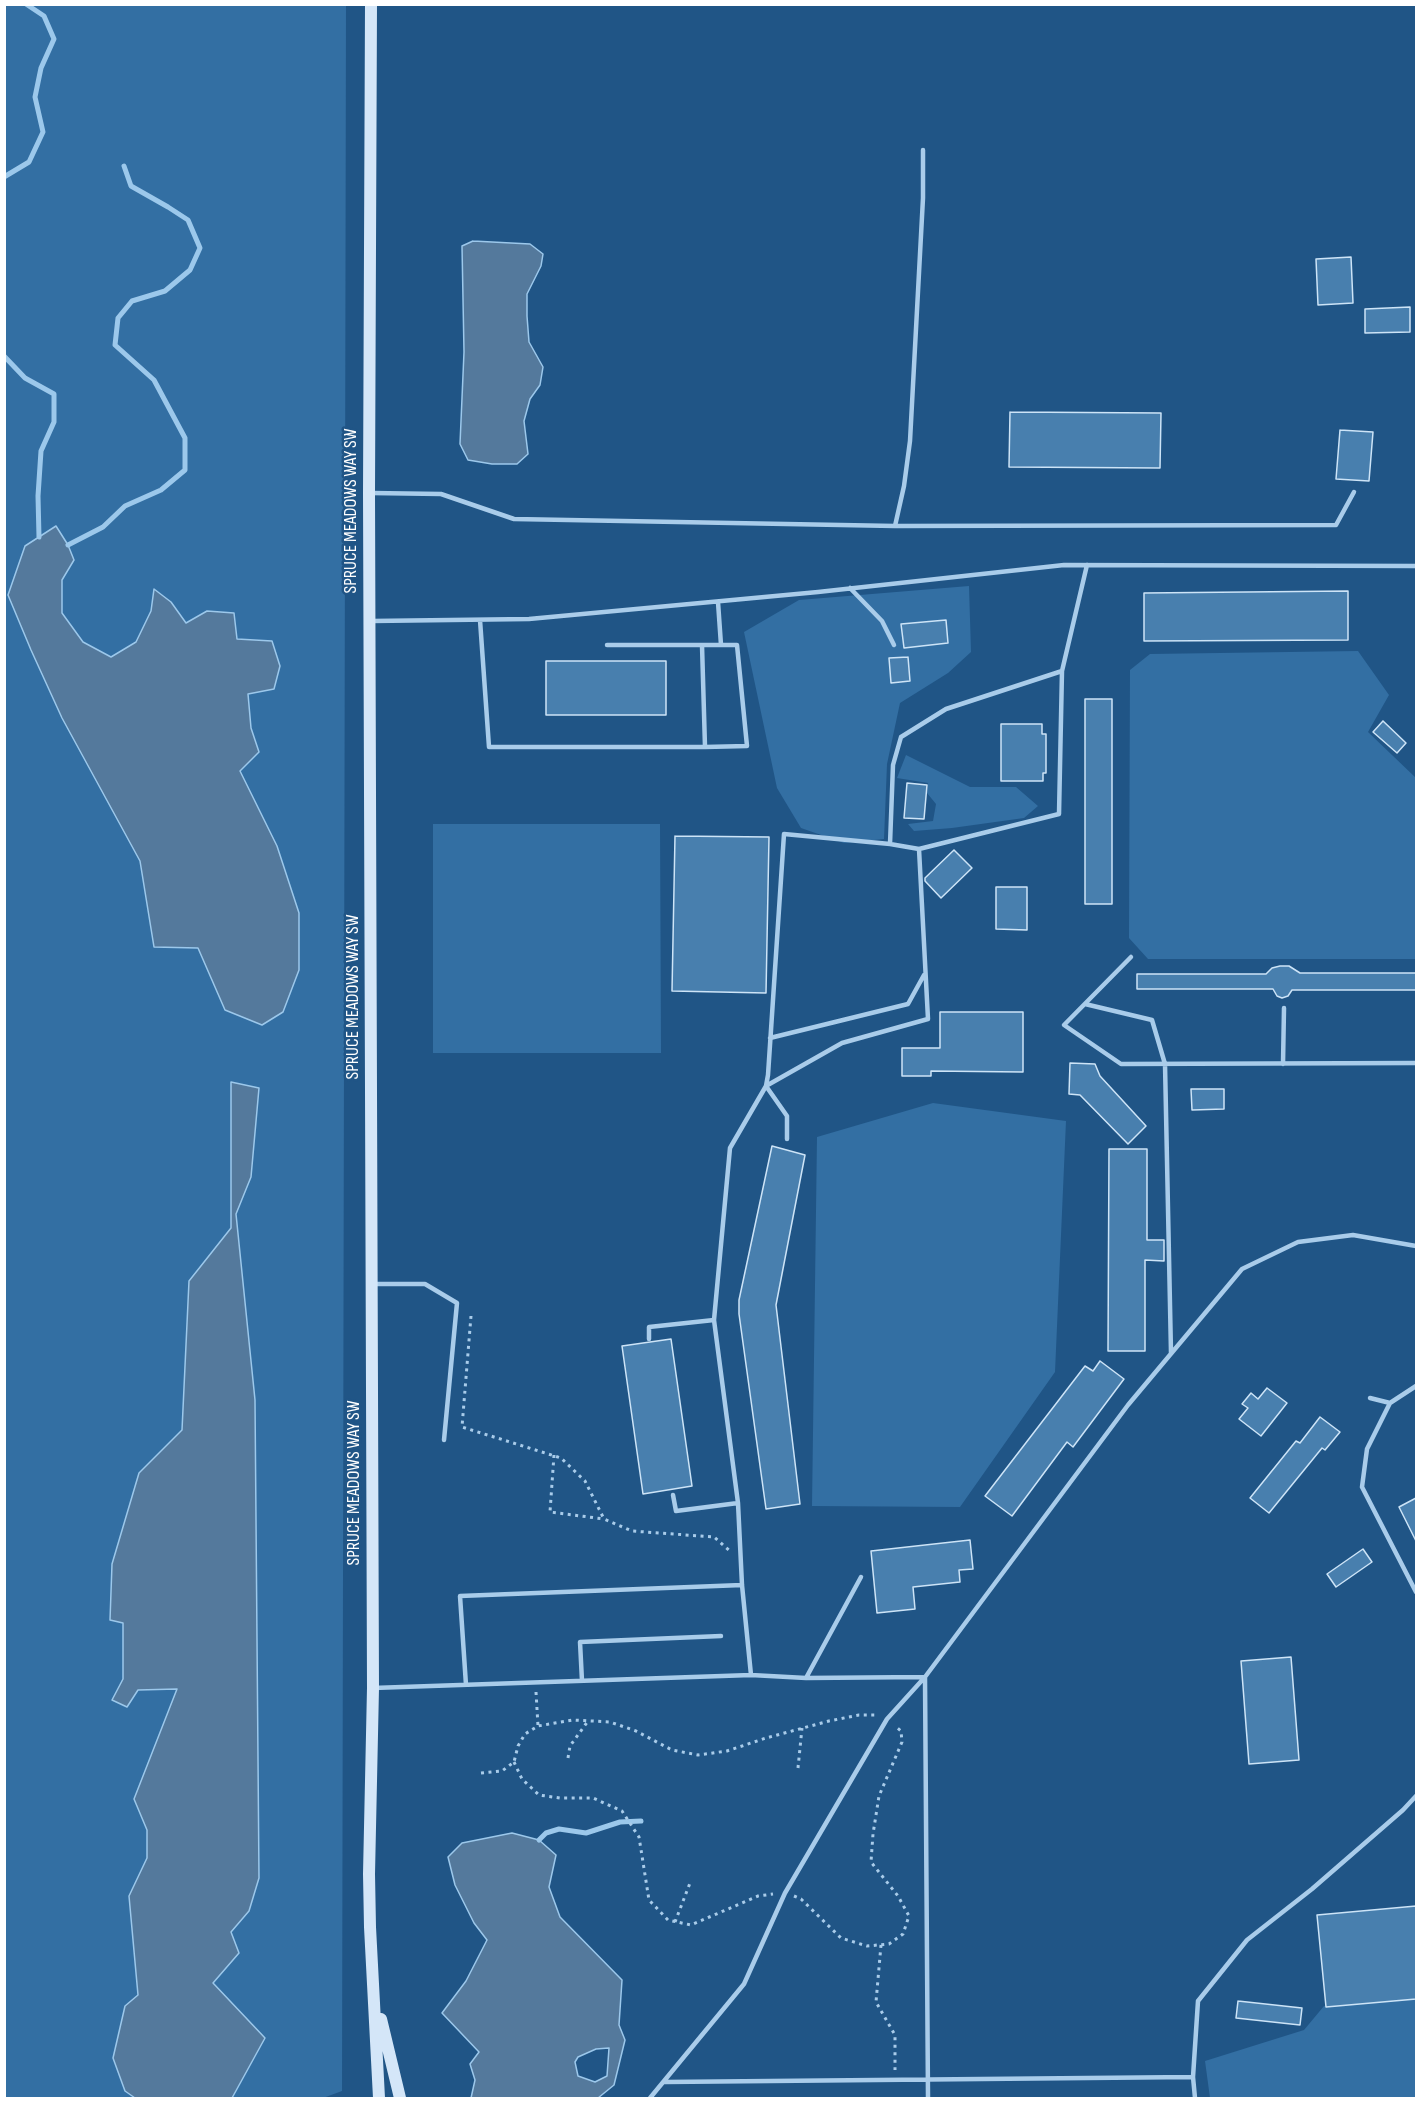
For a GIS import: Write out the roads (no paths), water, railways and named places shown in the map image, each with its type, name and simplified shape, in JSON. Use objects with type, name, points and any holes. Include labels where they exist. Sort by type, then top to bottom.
[{"type":"main road","name":"SPRUCE MEADOWS WAY SW","points":[[371,4],[369,621],[373,1688],[369,1874],[379,2098]]},
{"type":"main road","name":"SPRUCE MEADOWS WAY SW","points":[[374,1989],[400,2098]]},
{"type":"lane","points":[[895,526],[904,486],[910,441],[923,198],[923,150]]},
{"type":"lane","points":[[369,493],[441,494],[514,519],[895,526],[1336,525],[1354,492]]},
{"type":"lane","points":[[369,621],[530,619],[718,602],[1064,565],[1416,566]]},
{"type":"lane","points":[[751,1675],[742,1585],[738,1503],[714,1320],[730,1148],[766,1086],[784,834],[919,849],[1059,814],[1062,671],[1087,565]]},
{"type":"lane","points":[[850,588],[882,621],[894,645]]},
{"type":"lane","points":[[718,602],[721,645]]},
{"type":"lane","points":[[480,620],[489,747],[747,746],[737,645],[607,645]]},
{"type":"lane","points":[[702,645],[705,747]]},
{"type":"lane","points":[[890,844],[893,765],[902,737],[946,709],[1062,671]]},
{"type":"lane","points":[[766,1086],[842,1043],[928,1018],[919,849]]},
{"type":"lane","points":[[1131,957],[1064,1025],[1120,1064],[1416,1063]]},
{"type":"lane","points":[[770,1038],[908,1004],[925,972]]},
{"type":"lane","points":[[1085,1004],[1152,1020],[1165,1064],[1171,1353]]},
{"type":"lane","points":[[1283,1064],[1284,1008]]},
{"type":"lane","points":[[766,1086],[787,1116],[787,1139]]},
{"type":"lane","points":[[650,2098],[744,1984],[785,1893],[887,1719],[925,1677],[1128,1405],[1242,1269],[1298,1242],[1353,1235],[1416,1246]]},
{"type":"lane","points":[[372,1284],[425,1284],[458,1303],[444,1440]]},
{"type":"lane","points":[[649,1340],[649,1327],[714,1320]]},
{"type":"lane","points":[[1416,1386],[1390,1403],[1367,1449],[1362,1487],[1416,1592]]},
{"type":"lane","points":[[1370,1398],[1390,1403]]},
{"type":"lane","points":[[673,1495],[676,1511],[738,1503]]},
{"type":"lane","points":[[806,1678],[861,1577]]},
{"type":"lane","points":[[465,1685],[460,1596],[742,1585]]},
{"type":"lane","points":[[582,1681],[580,1642],[721,1636]]},
{"type":"lane","points":[[373,1688],[751,1675],[806,1678],[925,1677]]},
{"type":"lane","points":[[925,1677],[928,2098]]},
{"type":"lane","points":[[1195,2098],[1193,2077],[1198,2001],[1247,1940],[1312,1889],[1416,1796]]},
{"type":"lane","points":[[665,2082],[1193,2077]]},
{"type":"waterway","points":[[4,177],[29,162],[43,132],[35,97],[41,68],[54,39],[44,16],[26,4]]},
{"type":"waterway","points":[[68,545],[103,527],[125,506],[161,490],[185,470],[185,438],[154,380],[115,345],[118,318],[132,301],[165,291],[190,270],[200,248],[188,220],[131,186],[124,166]]},
{"type":"waterway","points":[[4,356],[25,378],[54,394],[54,422],[41,451],[38,496],[39,537]]},
{"type":"waterway","points":[[539,1840],[546,1833],[559,1829],[586,1833],[620,1822],[641,1821]]}]
